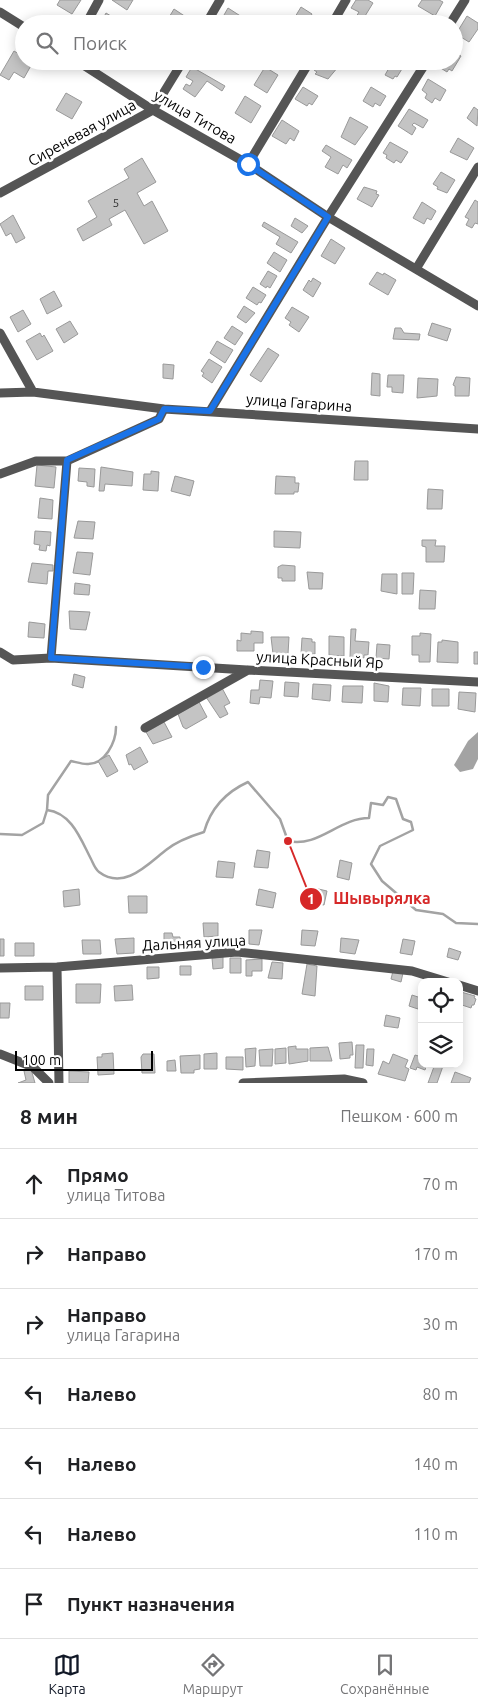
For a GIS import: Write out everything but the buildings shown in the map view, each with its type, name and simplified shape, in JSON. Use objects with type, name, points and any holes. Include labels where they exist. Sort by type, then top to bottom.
[{"type":"street","points":[[91,15],[99,0]]},
{"type":"street","points":[[211,15],[220,0]]},
{"type":"street","points":[[337,15],[346,0]]},
{"type":"street","points":[[456,15],[466,0]]},
{"type":"street","points":[[0,12],[15,21]]},
{"type":"street","name":"улица Титова","points":[[91,70],[153,110],[248,164],[328,217],[478,306]]},
{"type":"street","name":"Сиреневая улица","points":[[0,193],[153,110],[177,70]]},
{"type":"street","points":[[248,164],[305,70]]},
{"type":"street","points":[[210,411],[328,217],[421,70]]},
{"type":"street","points":[[416,269],[478,167]]},
{"type":"street","points":[[0,333],[33,392]]},
{"type":"street","name":"улица Гагарина","points":[[0,393],[33,392],[164,409],[478,429]]},
{"type":"street","points":[[0,474],[36,461],[67,460],[159,419],[164,409]]},
{"type":"street","points":[[51,658],[67,460]]},
{"type":"street","points":[[0,652],[13,660],[51,658],[248,670]]},
{"type":"street","name":"улица Красный Яр","points":[[146,728],[248,670],[478,682]]},
{"type":"street","name":"Дальняя улица","points":[[0,968],[57,966],[237,952],[412,970],[436,978]]},
{"type":"street","points":[[57,966],[59,1083]]},
{"type":"street","points":[[463,986],[478,991]]},
{"type":"street","points":[[0,1054],[33,1067],[49,1083]]},
{"type":"street","points":[[243,1083],[344,1079],[363,1083]]},
{"type":"shaded area","points":[[478,732],[478,759],[473,769],[460,772],[454,765],[468,741]]},
{"type":"waterway","points":[[47,810],[48,795],[71,761],[87,764],[99,761],[112,746],[116,727]]},
{"type":"waterway","points":[[0,834],[22,835],[43,823],[47,810],[56,812],[75,828],[98,871],[108,877],[117,879],[135,873],[175,844],[204,832],[211,815],[220,801],[248,782],[280,819],[288,841],[299,842],[309,840],[358,819],[369,818],[371,803],[383,805],[388,797],[396,799],[403,819],[411,822],[413,830],[380,846],[371,864],[382,881],[416,910],[443,914],[456,923],[478,924]]},
{"type":"place","name":"Шывырялка","points":[[288,841]]},
{"type":"route","points":[[203,667],[51,658],[67,460],[159,419],[164,409],[210,411],[328,217],[248,164]]}]
